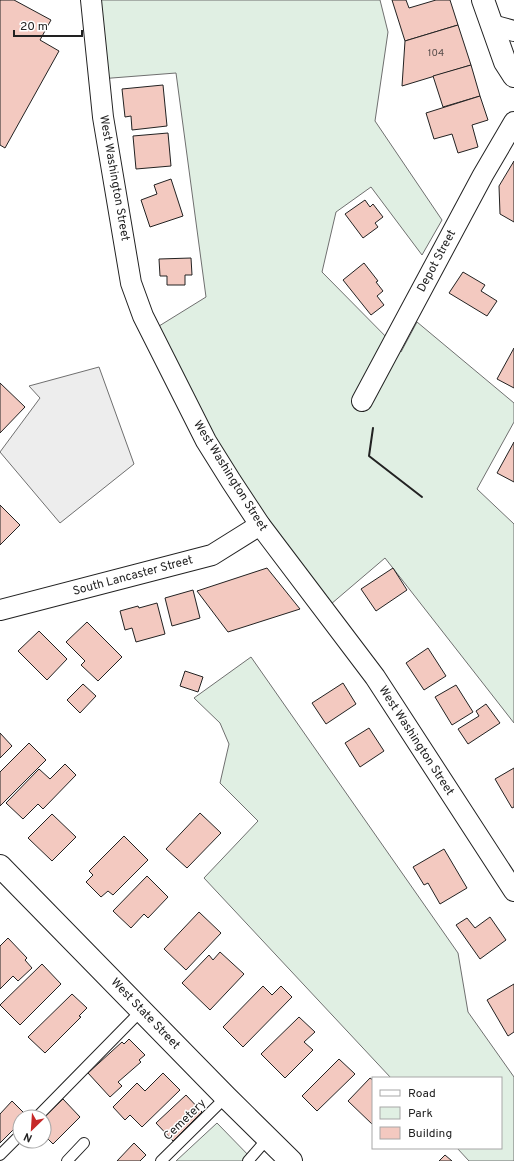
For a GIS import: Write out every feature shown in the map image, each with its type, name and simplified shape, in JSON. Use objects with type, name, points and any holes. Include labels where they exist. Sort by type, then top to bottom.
[{"type":"street","name":"West Washington Street","points":[[90,0],[104,117],[131,283],[144,316],[206,441],[260,525],[375,677],[514,891]]},
{"type":"street","points":[[483,0],[506,62],[514,76]]},
{"type":"street","points":[[492,26],[514,31]]},
{"type":"street","name":"Depot Street","points":[[362,401],[483,176],[514,122]]},
{"type":"street","name":"South Lancaster Street","points":[[0,610],[212,555],[260,525]]},
{"type":"street","name":"West State Street","points":[[0,866],[141,1011],[291,1161]]},
{"type":"lane","points":[[45,1109],[141,1011]]},
{"type":"lane","name":"Cemetery","points":[[161,1161],[226,1097]]},
{"type":"lane","points":[[248,1161],[268,1138]]},
{"type":"lane","points":[[0,1155],[12,1143]]},
{"type":"lane","points":[[67,1161],[84,1143]]},
{"type":"green space","points":[[91,0],[380,0],[388,32],[375,121],[442,220],[422,255],[371,187],[336,212],[322,272],[401,352],[417,322],[514,403],[514,422],[477,489],[514,524],[514,723],[385,558],[324,610],[260,525],[151,331],[206,297],[176,73],[99,79]]},
{"type":"green space","points":[[251,657],[458,953],[468,1012],[514,1077],[514,1161],[469,1161],[458,1149],[502,1149],[502,1077],[390,1077],[204,878],[258,821],[220,783],[229,744],[220,723],[194,698]]},
{"type":"green space","points":[[217,1123],[254,1161],[176,1161]]},
{"type":"shaded area","points":[[99,367],[134,464],[60,523],[0,452],[40,398],[29,386]]},
{"type":"building","points":[[0,0],[14,0],[51,20],[40,40],[59,51],[5,148],[0,145]]},
{"type":"building","points":[[392,0],[406,0],[409,8],[436,0],[450,0],[458,25],[405,41]]},
{"type":"building","points":[[458,25],[471,65],[402,86],[405,41]]},
{"type":"building","points":[[471,65],[480,96],[443,107],[433,76]]},
{"type":"building","points":[[163,85],[167,126],[132,130],[131,116],[125,117],[122,89]]},
{"type":"building","points":[[480,96],[488,120],[472,125],[478,147],[458,153],[452,134],[434,139],[426,113]]},
{"type":"building","points":[[168,133],[171,166],[136,169],[133,136]]},
{"type":"building","points":[[514,161],[514,222],[500,214],[499,186]]},
{"type":"building","points":[[171,179],[183,216],[150,227],[141,200],[157,194],[154,185]]},
{"type":"building","points":[[365,200],[370,207],[373,204],[383,217],[375,223],[378,227],[363,238],[345,214]]},
{"type":"building","points":[[191,258],[192,275],[185,275],[185,285],[167,285],[167,276],[160,276],[159,259]]},
{"type":"building","points":[[364,263],[378,281],[376,282],[383,291],[377,296],[384,305],[371,315],[343,280]]},
{"type":"building","points":[[463,272],[485,285],[481,291],[497,301],[487,316],[449,293]]},
{"type":"building","points":[[514,348],[514,388],[497,379]]},
{"type":"building","points":[[0,383],[25,407],[0,433]]},
{"type":"building","points":[[514,442],[514,482],[497,473]]},
{"type":"building","points":[[0,505],[20,525],[0,545]]},
{"type":"building","points":[[267,568],[300,609],[228,632],[197,591]]},
{"type":"building","points":[[393,568],[407,590],[376,611],[361,589]]},
{"type":"building","points":[[193,590],[200,618],[172,626],[165,598]]},
{"type":"building","points":[[157,603],[165,634],[136,642],[132,628],[125,630],[120,611]]},
{"type":"building","points":[[87,622],[122,657],[98,681],[81,665],[85,661],[66,642]]},
{"type":"building","points":[[39,631],[67,659],[47,680],[18,651]]},
{"type":"building","points":[[428,648],[446,676],[424,690],[406,663]]},
{"type":"building","points":[[185,671],[203,677],[198,692],[180,686]]},
{"type":"building","points":[[343,683],[356,704],[326,724],[312,703]]},
{"type":"building","points":[[83,684],[96,696],[80,713],[67,700]]},
{"type":"building","points":[[456,685],[473,712],[452,725],[435,697]]},
{"type":"building","points":[[486,704],[500,723],[468,744],[458,729],[479,716],[476,711]]},
{"type":"building","points":[[369,728],[384,751],[360,767],[345,743]]},
{"type":"building","points":[[0,733],[12,746],[0,758]]},
{"type":"building","points":[[29,743],[46,760],[0,806],[0,772]]},
{"type":"building","points":[[65,764],[76,775],[43,809],[38,804],[23,819],[6,803],[39,769],[50,779]]},
{"type":"building","points":[[514,768],[514,807],[512,808],[495,779]]},
{"type":"building","points":[[200,813],[221,833],[187,868],[166,849]]},
{"type":"building","points":[[52,814],[76,837],[52,861],[28,838]]},
{"type":"building","points":[[124,836],[148,860],[113,895],[108,891],[101,897],[86,882],[93,875],[89,871]]},
{"type":"building","points":[[444,849],[467,888],[440,904],[428,883],[424,885],[413,867]]},
{"type":"building","points":[[147,876],[168,897],[148,918],[144,914],[131,928],[113,911]]},
{"type":"building","points":[[199,912],[221,933],[186,970],[164,949]]},
{"type":"building","points":[[490,917],[506,940],[480,959],[456,925],[467,918],[475,928]]},
{"type":"building","points":[[8,938],[27,958],[25,960],[32,968],[18,981],[13,976],[0,989],[0,946]]},
{"type":"building","points":[[220,952],[244,974],[210,1010],[182,983],[209,955],[213,960]]},
{"type":"building","points":[[42,964],[61,984],[20,1025],[0,1005]]},
{"type":"building","points":[[514,984],[514,1032],[508,1036],[487,1000]]},
{"type":"building","points":[[263,986],[272,995],[281,986],[292,997],[243,1047],[223,1027]]},
{"type":"building","points":[[72,994],[87,1008],[79,1016],[81,1017],[45,1053],[28,1037]]},
{"type":"building","points":[[299,1017],[315,1032],[304,1042],[313,1050],[285,1078],[261,1054]]},
{"type":"building","points":[[129,1039],[145,1055],[139,1060],[141,1062],[118,1082],[122,1086],[110,1097],[88,1073],[122,1042],[124,1044]]},
{"type":"building","points":[[339,1059],[355,1074],[317,1111],[302,1096]]},
{"type":"building","points":[[163,1073],[180,1090],[142,1127],[130,1115],[125,1120],[113,1107],[137,1083],[145,1091]]},
{"type":"building","points":[[370,1078],[372,1079],[372,1124],[348,1101]]},
{"type":"building","points":[[186,1095],[202,1112],[173,1141],[156,1123]]},
{"type":"building","points":[[63,1099],[80,1117],[53,1144],[52,1143],[52,1109]]},
{"type":"building","points":[[12,1101],[20,1109],[12,1109],[12,1131],[0,1143],[0,1114]]},
{"type":"building","points":[[134,1143],[146,1155],[140,1161],[117,1161]]},
{"type":"building","points":[[445,1155],[452,1161],[439,1161]]},
{"type":"wall","points":[[373,428],[369,456],[422,497]]}]
